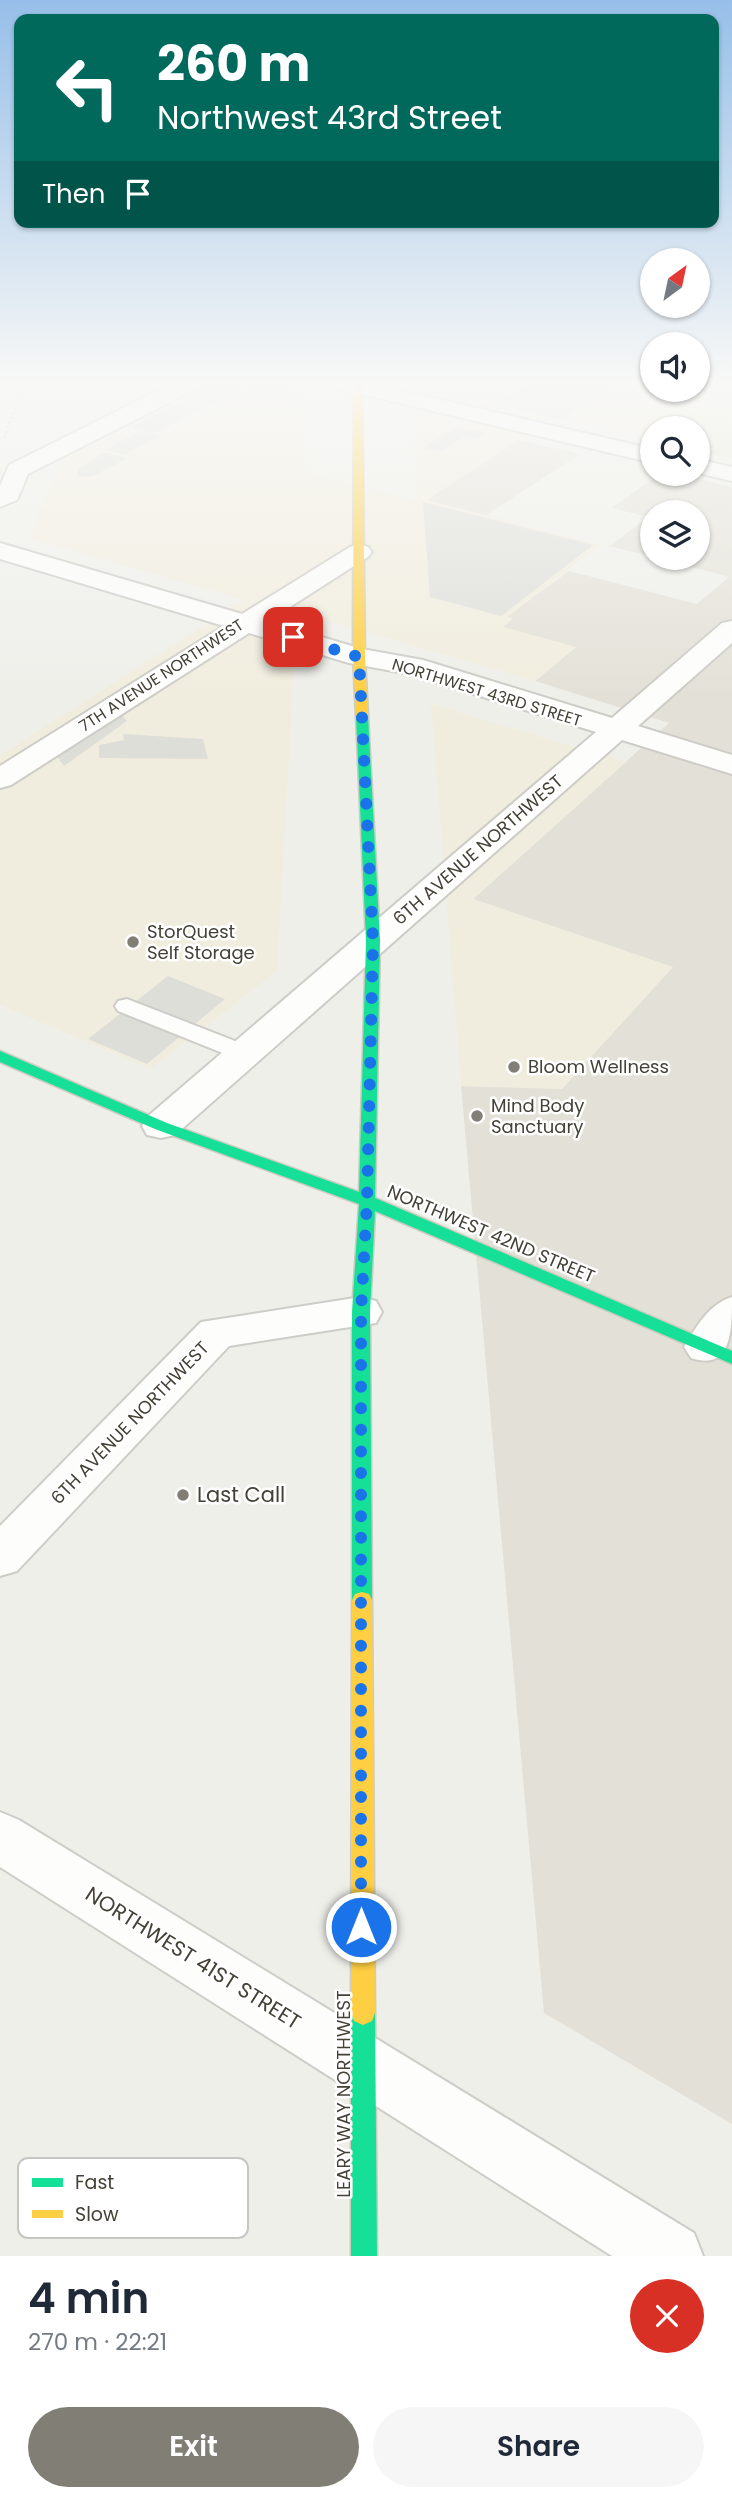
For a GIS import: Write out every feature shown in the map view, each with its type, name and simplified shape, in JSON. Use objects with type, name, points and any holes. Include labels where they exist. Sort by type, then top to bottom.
[{"type":"main road","name":"LEARY WAY NORTHWEST","points":[[359,484],[359,657],[373,941],[367,1201],[361,1312],[364,2256]]},
{"type":"main road","name":"NORTHWEST 42ND STREET","points":[[0,1056],[161,1126],[367,1201],[719,1353]]},
{"type":"street","points":[[0,500],[9,495],[8,484]]},
{"type":"street","name":"NORTHWEST 43RD STREET","points":[[0,551],[359,657],[413,666],[732,765]]},
{"type":"street","name":"7TH AVENUE NORTHWEST","points":[[0,779],[359,552]]},
{"type":"street","name":"6TH AVENUE NORTHWEST","points":[[161,1126],[732,629]]},
{"type":"street","name":"6TH AVENUE NORTHWEST","points":[[0,1557],[216,1333],[361,1312]]},
{"type":"street","points":[[719,1353],[732,1312]]},
{"type":"street","name":"NORTHWEST 41ST STREET","points":[[0,1837],[671,2256]]},
{"type":"lane","points":[[127,1006],[244,1053]]},
{"type":"shaded area","points":[[51,484],[353,484],[415,500],[415,484],[451,484],[427,500],[600,545],[507,617],[513,619],[503,627],[576,647],[535,681],[297,612],[277,971],[151,1069],[0,1005],[0,755],[244,600],[29,538]]},
{"type":"shaded area","points":[[450,484],[533,484],[486,515],[426,500]]},
{"type":"shaded area","points":[[721,484],[732,487],[732,2124],[544,2013],[461,1086],[562,1088],[672,967],[473,899],[669,723],[535,681],[575,648],[502,627],[512,619],[506,617],[569,571],[697,604],[729,577],[703,570],[710,570],[710,500],[640,500],[640,515],[612,508],[642,486]]},
{"type":"shaded area","points":[[423,502],[593,545],[501,616],[430,597]]},
{"type":"shaded area","points":[[640,523],[640,554],[610,546]]},
{"type":"shaded area","points":[[431,704],[626,762],[473,899],[673,967],[562,1089],[461,1086]]},
{"type":"shaded area","points":[[117,710],[127,721],[64,766],[55,754]]},
{"type":"shaded area","points":[[123,734],[203,739],[208,759],[99,758],[99,745],[124,740]]},
{"type":"shaded area","points":[[168,976],[225,999],[147,1064],[88,1039]]},
{"type":"traffic: fast","points":[[362,716],[373,941],[367,1201],[361,1312],[362,1600]]},
{"type":"traffic: fast","points":[[0,1056],[161,1126],[367,1201],[732,1358]]},
{"type":"traffic: fast","points":[[363,2013],[364,2256]]},
{"type":"traffic: slow","points":[[358,484],[362,716]]},
{"type":"traffic: slow","points":[[362,1600],[363,2013]]},
{"type":"place","name":"StorQuest Self Storage","points":[[133,942]]},
{"type":"place","name":"Bloom Wellness","points":[[514,1067]]},
{"type":"place","name":"Mind Body Sanctuary","points":[[477,1116]]},
{"type":"place","name":"Last Call","points":[[183,1495]]},
{"type":"route","points":[[293,637],[359,657],[373,941],[367,1201],[361,1312],[361,1927]]}]
